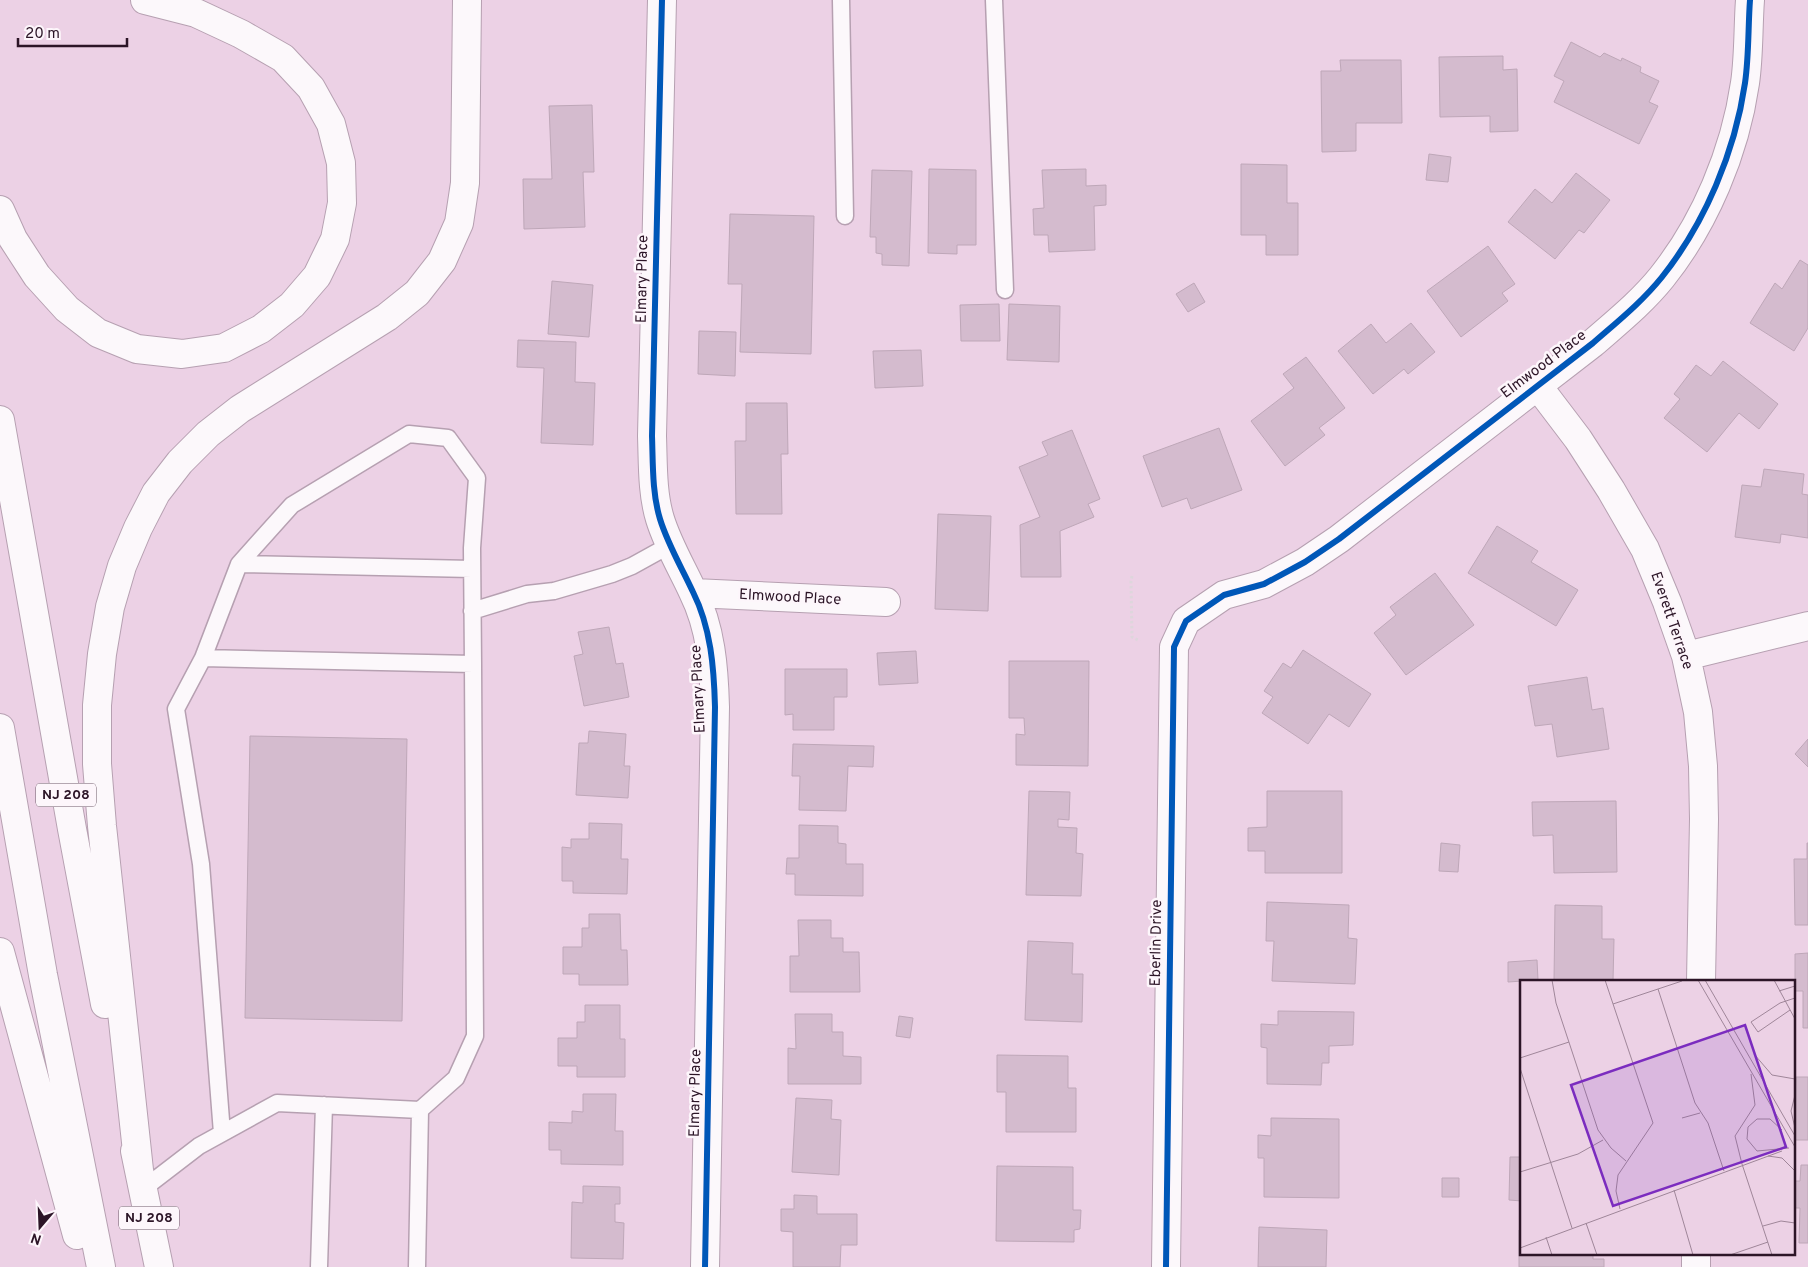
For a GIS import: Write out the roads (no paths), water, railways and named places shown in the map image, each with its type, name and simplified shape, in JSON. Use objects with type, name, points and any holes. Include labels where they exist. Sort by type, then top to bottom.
[{"type":"main road","points":[[0,210],[13,239],[37,276],[67,309],[98,333],[138,349],[182,354],[224,348],[269,323],[292,305],[317,276],[335,239],[342,203],[341,164],[332,124],[311,88],[283,58],[241,34],[196,14],[145,0]]},
{"type":"main road","points":[[141,1180],[102,826],[97,764],[97,705],[102,654],[110,607],[122,566],[138,528],[156,493],[180,462],[208,434],[240,409],[387,317],[417,293],[442,261],[459,223],[465,182],[467,0]]},
{"type":"main road","name":"Elmary Place","points":[[662,0],[652,436],[653,478],[659,518],[675,559],[694,593],[708,631],[714,670],[715,707],[705,1267]]},
{"type":"main road","name":"Elmwood Place","points":[[1186,621],[1224,595],[1264,584],[1305,562],[1338,539],[1594,343],[1662,277],[1691,235],[1713,190],[1734,136],[1745,83],[1750,0]]},
{"type":"main road","name":"Everett Terrace","points":[[1538,385],[1578,440],[1645,549],[1667,602],[1686,656],[1698,712],[1703,766],[1701,980]]},
{"type":"main road","name":"NJ 208","points":[[0,420],[98,970],[159,1267]]},
{"type":"main road","name":"Elmwood Place","points":[[694,593],[886,602]]},
{"type":"main road","name":"Eberlin Drive","points":[[1166,1267],[1174,647],[1186,621]]},
{"type":"main road","points":[[1686,656],[1808,626]]},
{"type":"main road","name":"NJ 208","points":[[0,728],[43,975],[101,1267]]},
{"type":"main road","points":[[0,952],[86,1267]]},
{"type":"main road","points":[[1696,1254],[1696,1267]]},
{"type":"lane","points":[[841,0],[845,216]]},
{"type":"lane","points":[[994,0],[1005,290]]},
{"type":"lane","points":[[141,1180],[277,1103],[420,1110],[456,1078],[476,1036],[472,548],[477,478],[448,438],[409,434],[292,505],[239,564],[203,658],[176,709],[201,864],[222,1133]]},
{"type":"lane","points":[[472,611],[527,594],[554,591],[612,574],[632,566],[670,545]]},
{"type":"lane","points":[[239,564],[472,569]]},
{"type":"lane","points":[[203,658],[473,664]]},
{"type":"lane","points":[[319,1267],[324,1105]]},
{"type":"lane","points":[[417,1267],[420,1110]]}]
